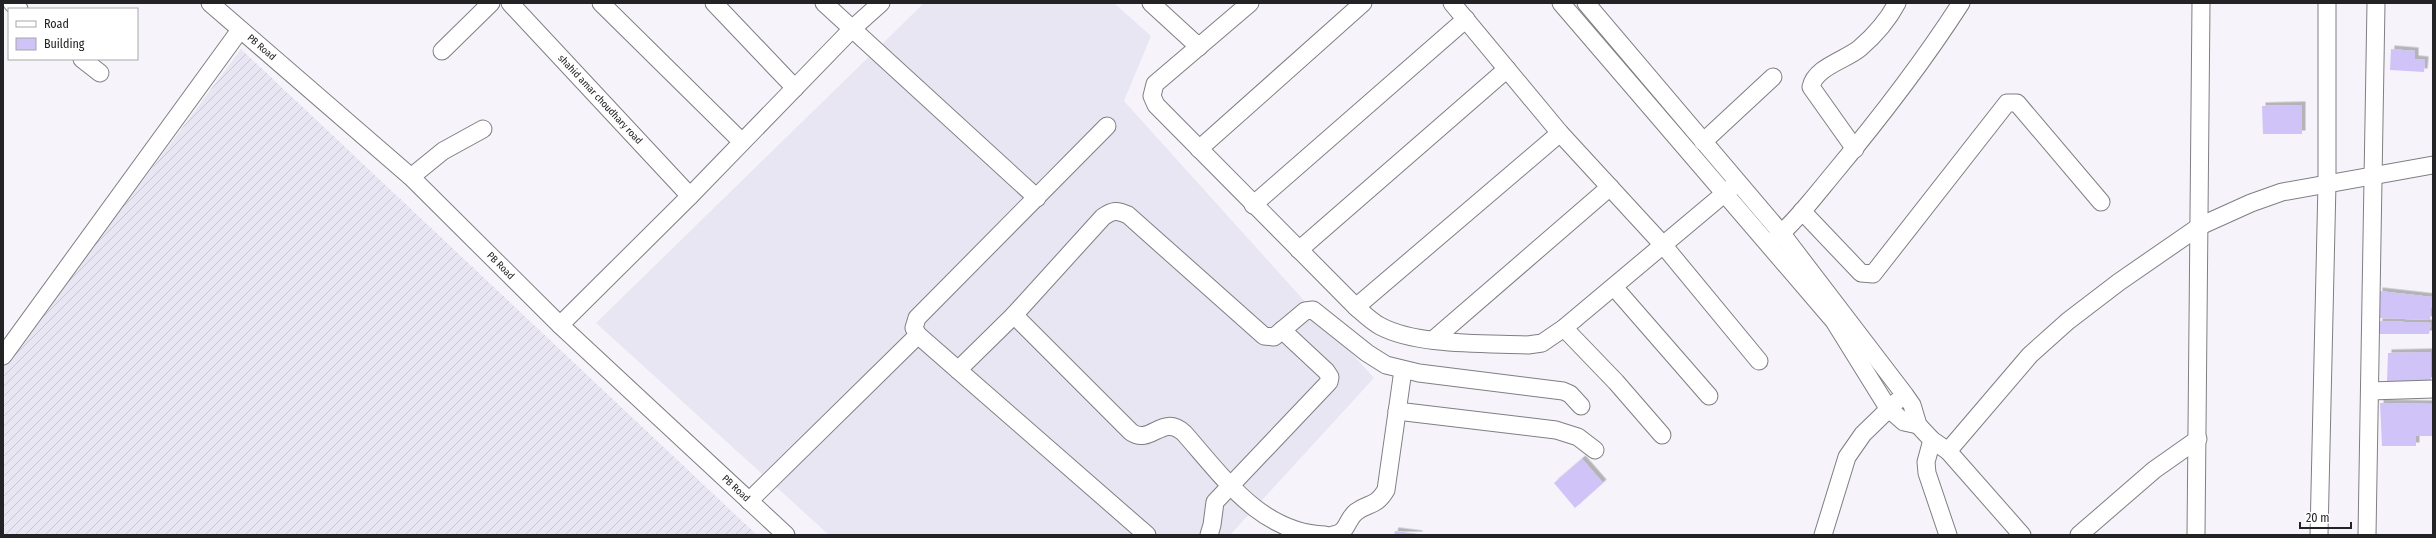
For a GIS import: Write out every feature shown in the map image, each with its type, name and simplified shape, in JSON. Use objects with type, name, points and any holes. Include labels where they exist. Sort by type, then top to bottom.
[{"type":"street","name":"PB Road","points":[[210,3],[411,177],[560,325],[786,535]]},
{"type":"street","points":[[442,51],[491,3]]},
{"type":"street","name":"shahid amar choudhary road","points":[[510,3],[690,196]]},
{"type":"street","points":[[601,3],[742,142]]},
{"type":"street","points":[[714,3],[796,88]]},
{"type":"street","points":[[824,3],[1037,198]]},
{"type":"street","points":[[560,325],[690,196],[852,29],[881,3]]},
{"type":"street","points":[[1151,3],[1199,47]]},
{"type":"street","points":[[1250,3],[1155,84],[1152,96],[1156,105],[1253,205],[1356,307],[1379,325],[1393,332],[1433,340],[1528,345],[1542,343],[1564,328],[1664,246],[1737,183]]},
{"type":"street","points":[[1199,149],[1363,3]]},
{"type":"street","points":[[1452,3],[1560,133],[1664,246],[1759,361]]},
{"type":"street","points":[[1560,3],[1834,321],[1888,408],[1904,422],[1918,425]]},
{"type":"street","points":[[1586,3],[1737,183],[1782,234],[1905,395],[1912,405],[1918,425],[1932,440],[1948,451],[2022,535]]},
{"type":"street","points":[[1855,149],[1811,87],[1812,83],[1821,72],[1861,47],[1887,20],[1897,3]]},
{"type":"street","points":[[1768,246],[1782,234],[1855,149],[1940,36],[1961,3]]},
{"type":"street","points":[[2196,535],[2201,3]]},
{"type":"street","points":[[2319,535],[2327,183],[2327,3]]},
{"type":"street","points":[[2367,535],[2375,176],[2376,3]]},
{"type":"street","points":[[1253,205],[1466,19]]},
{"type":"street","points":[[3,356],[240,30]]},
{"type":"street","points":[[1617,69],[1632,58]]},
{"type":"street","points":[[83,60],[100,73]]},
{"type":"street","points":[[1299,250],[1507,69]]},
{"type":"street","points":[[1703,142],[1773,77]]},
{"type":"street","points":[[1802,211],[1861,273],[1873,274],[2007,103],[2012,101],[2017,103],[2101,202]]},
{"type":"street","points":[[1676,137],[1688,124]]},
{"type":"street","points":[[1107,126],[916,318],[914,328],[918,335],[1147,535]]},
{"type":"street","points":[[411,177],[443,151],[483,129]]},
{"type":"street","points":[[1356,307],[1560,133]]},
{"type":"street","points":[[1948,451],[2030,355],[2046,340],[2119,282],[2200,226],[2251,203],[2282,192],[2327,183],[2433,166]]},
{"type":"street","points":[[1433,340],[1610,187]]},
{"type":"street","points":[[958,370],[1014,315],[1103,217],[1112,211],[1119,210],[1128,215],[1258,332],[1269,338],[1282,330],[1305,311],[1313,310],[1377,360],[1403,370],[1563,391],[1570,394],[1581,406]]},
{"type":"street","points":[[1614,287],[1709,396]]},
{"type":"street","points":[[1014,315],[1131,432],[1137,436],[1144,436],[1166,426],[1175,427],[1184,433],[1230,485],[1273,522],[1287,529],[1325,535]]},
{"type":"street","points":[[1564,328],[1616,382],[1662,434]]},
{"type":"street","points":[[1209,535],[1215,502],[1329,382],[1330,377],[1326,371],[1282,330]]},
{"type":"street","points":[[749,501],[918,335]]},
{"type":"street","points":[[1333,535],[1345,530],[1356,512],[1374,504],[1386,490],[1403,370]]},
{"type":"street","points":[[2370,391],[2433,389]]},
{"type":"street","points":[[1823,535],[1847,457],[1863,434],[1888,408],[1905,395]]},
{"type":"street","points":[[1397,411],[1556,430],[1578,437],[1595,450]]},
{"type":"street","points":[[2079,535],[2154,470],[2198,439]]},
{"type":"street","points":[[1932,440],[1926,462],[1927,473],[1948,535]]},
{"type":"shaded area","points":[[924,3],[1114,3],[1151,36],[1124,101],[1374,378],[1230,535],[829,535],[596,323]]},
{"type":"shaded area","points":[[241,49],[757,535],[3,535],[3,368]]},
{"type":"building","points":[[2391,49],[2415,51],[2415,59],[2425,60],[2424,72],[2390,70]]},
{"type":"building","points":[[2302,105],[2302,134],[2263,134],[2262,106]]},
{"type":"building","points":[[2379,291],[2432,297],[2430,320],[2379,318]]},
{"type":"building","points":[[2379,321],[2431,323],[2429,334],[2378,334]]},
{"type":"building","points":[[2431,352],[2431,381],[2387,381],[2388,353]]},
{"type":"building","points":[[2380,403],[2433,404],[2433,436],[2416,436],[2416,446],[2382,446]]},
{"type":"building","points":[[1582,459],[1603,483],[1575,508],[1554,483]]},
{"type":"building","points":[[1395,531],[1419,534],[1419,535],[1394,535]]}]
